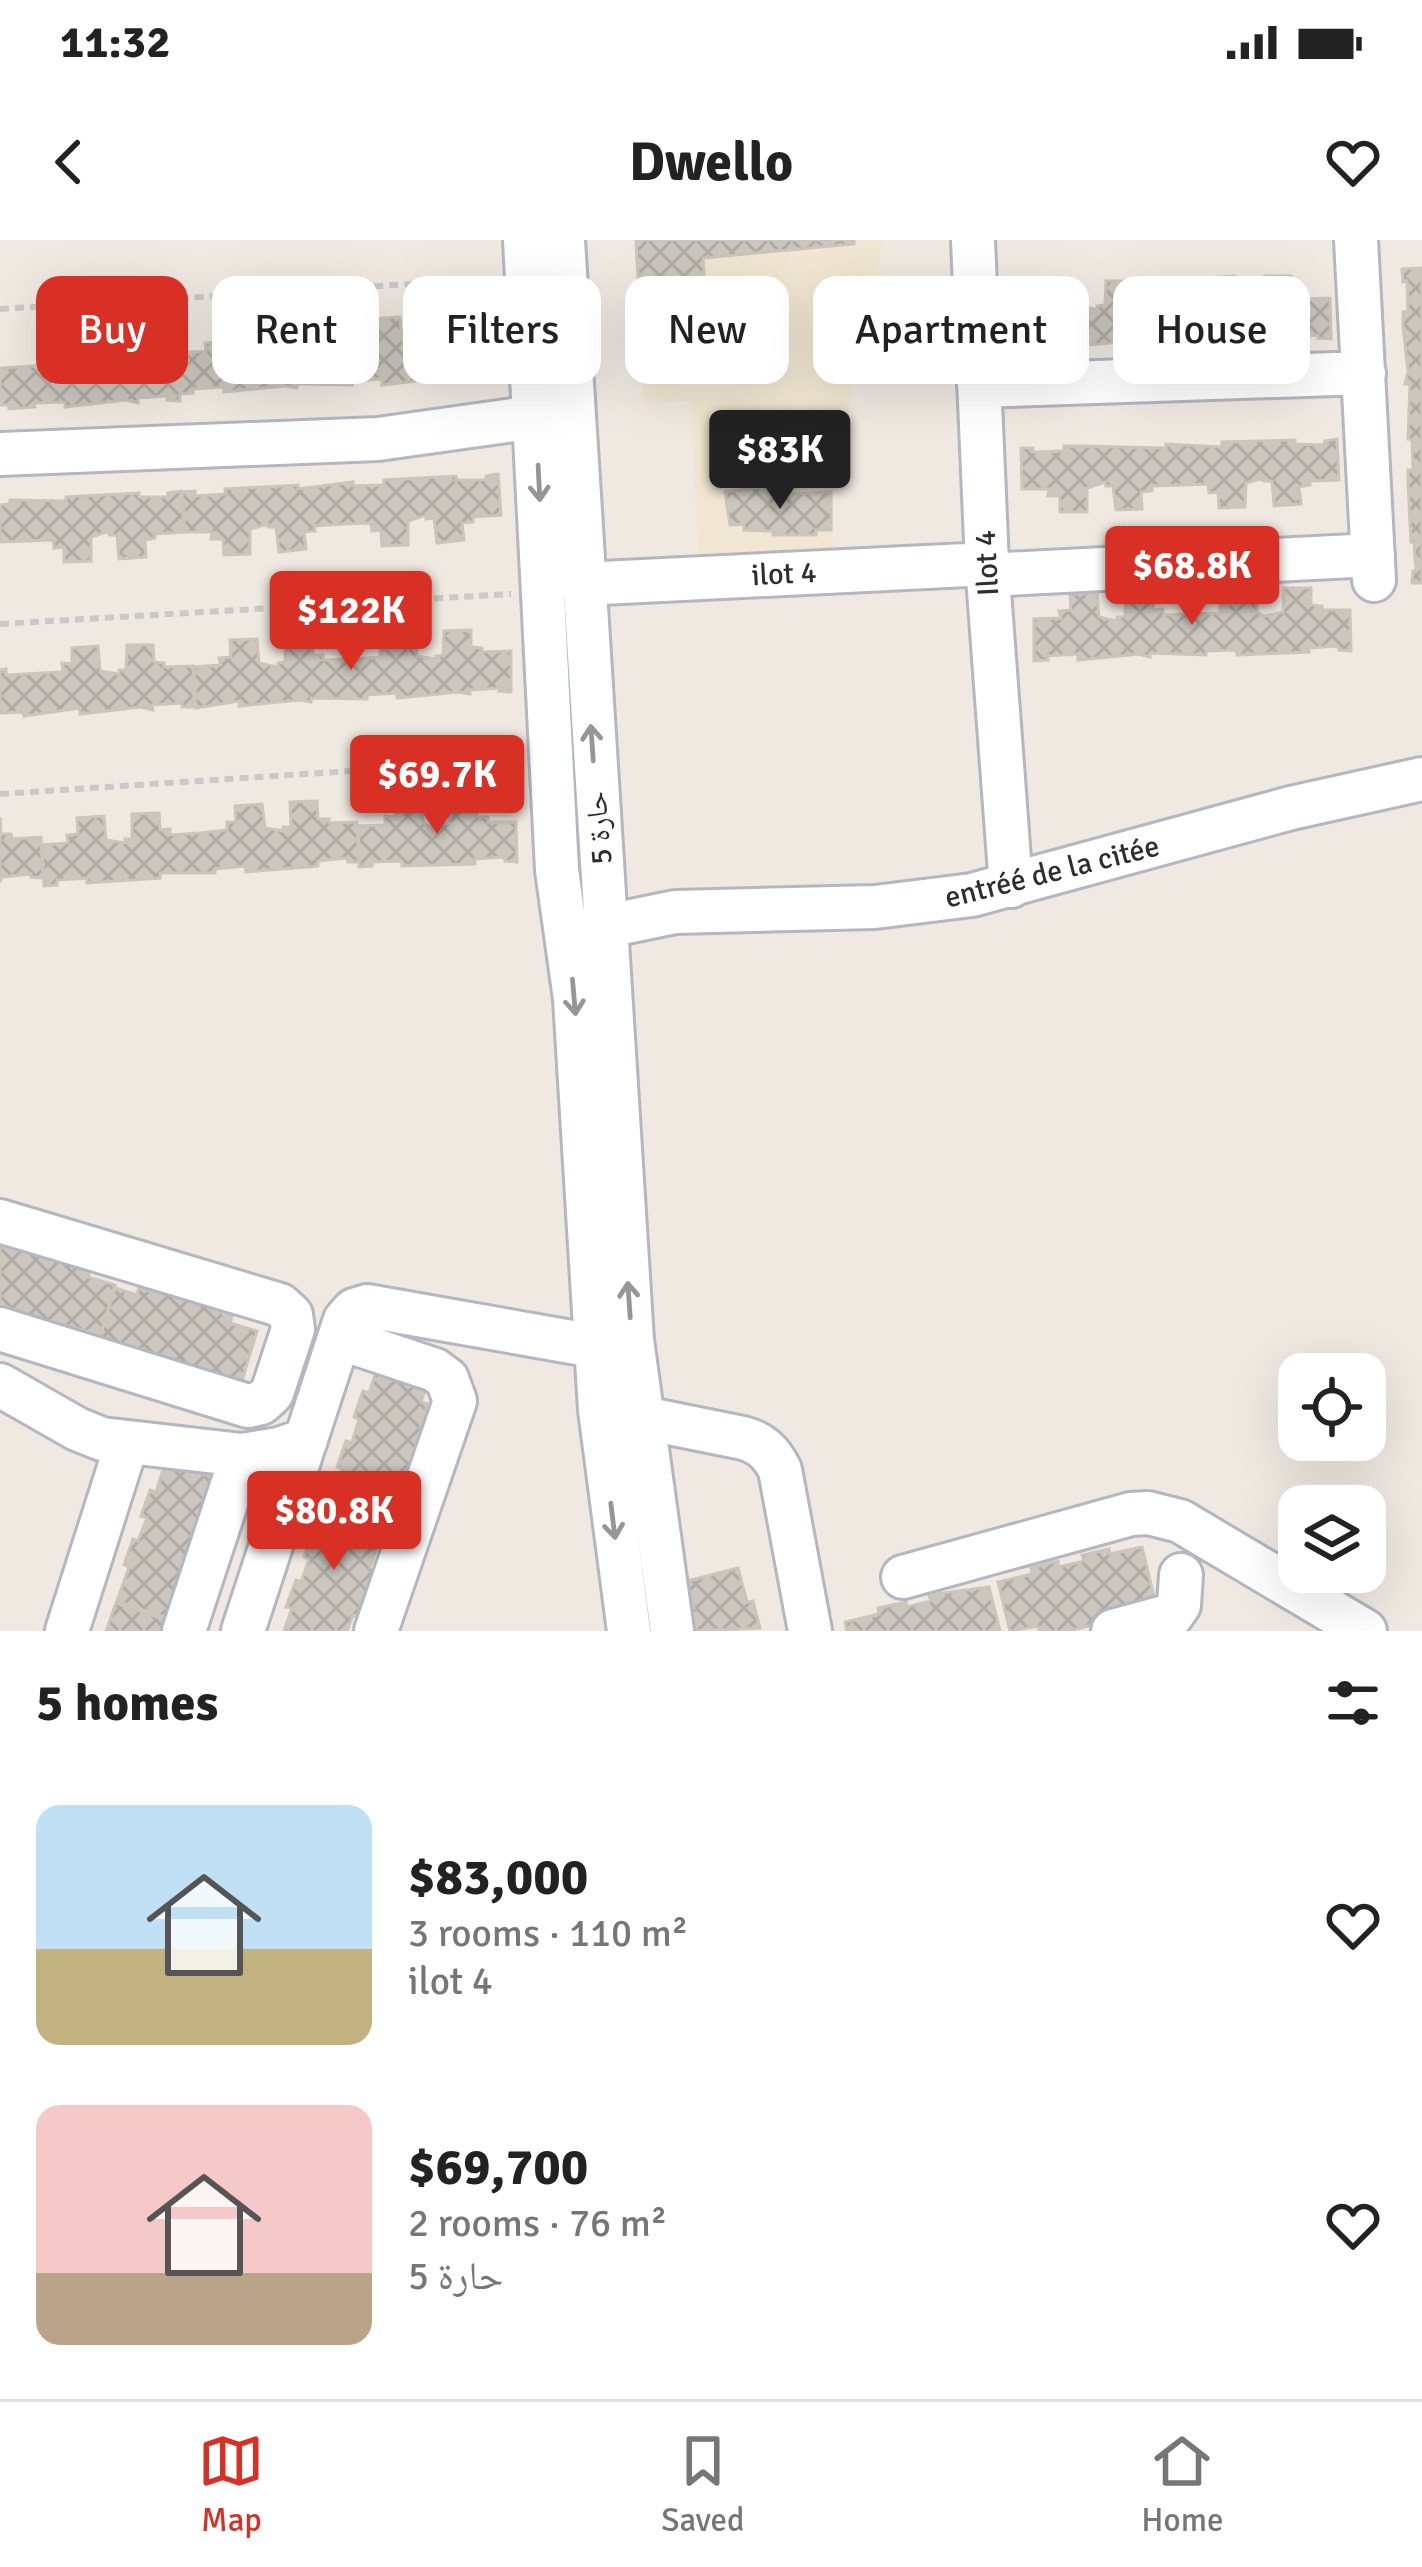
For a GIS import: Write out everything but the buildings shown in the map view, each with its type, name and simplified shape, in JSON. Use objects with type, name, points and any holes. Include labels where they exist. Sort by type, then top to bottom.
[{"type":"street","name":"حارة 5","points":[[563,240],[563,588],[552,758],[562,909],[574,999],[594,1346],[620,1413]]},
{"type":"street","name":"Ilot 4","points":[[973,240],[987,570],[1011,886]]},
{"type":"street","points":[[979,386],[1364,373],[1356,240]]},
{"type":"street","name":"حارة 5","points":[[526,258],[536,417],[607,909],[632,1340],[620,1413]]},
{"type":"street","name":"ilot 4","points":[[563,588],[987,570],[1374,568],[1364,373]]},
{"type":"street","points":[[0,454],[378,439],[536,417]]},
{"type":"street","name":"entréé de la citée","points":[[562,909],[675,912],[924,903],[1011,886],[1291,808],[1422,779]]},
{"type":"street","points":[[0,1221],[280,1305],[291,1316],[292,1329],[272,1393],[248,1406],[0,1329]]},
{"type":"street","points":[[243,1631],[339,1339],[353,1310],[367,1306],[594,1346]]},
{"type":"street","points":[[339,1339],[435,1370],[447,1379],[455,1401],[376,1631]]},
{"type":"street","points":[[0,1385],[77,1429],[127,1443],[242,1455],[306,1440]]},
{"type":"street","points":[[620,1413],[629,1631]]},
{"type":"street","points":[[620,1413],[672,1631]]},
{"type":"street","points":[[620,1413],[757,1442],[773,1455],[780,1470],[810,1631]]},
{"type":"street","points":[[67,1631],[127,1443]]},
{"type":"street","points":[[184,1631],[242,1455]]},
{"type":"street","points":[[903,1576],[1148,1513],[1180,1521],[1365,1631]]},
{"type":"street","points":[[1113,1631],[1172,1616],[1179,1605],[1181,1575]]},
{"type":"path","points":[[0,308],[526,258]]},
{"type":"path","points":[[0,624],[563,588]]},
{"type":"path","points":[[0,794],[552,758]]},
{"type":"shaded area","points":[[634,240],[883,240],[876,276],[813,276],[813,384],[854,384],[833,488],[833,554],[699,562],[690,401],[643,402],[642,384],[789,384],[789,276],[636,276]]}]
